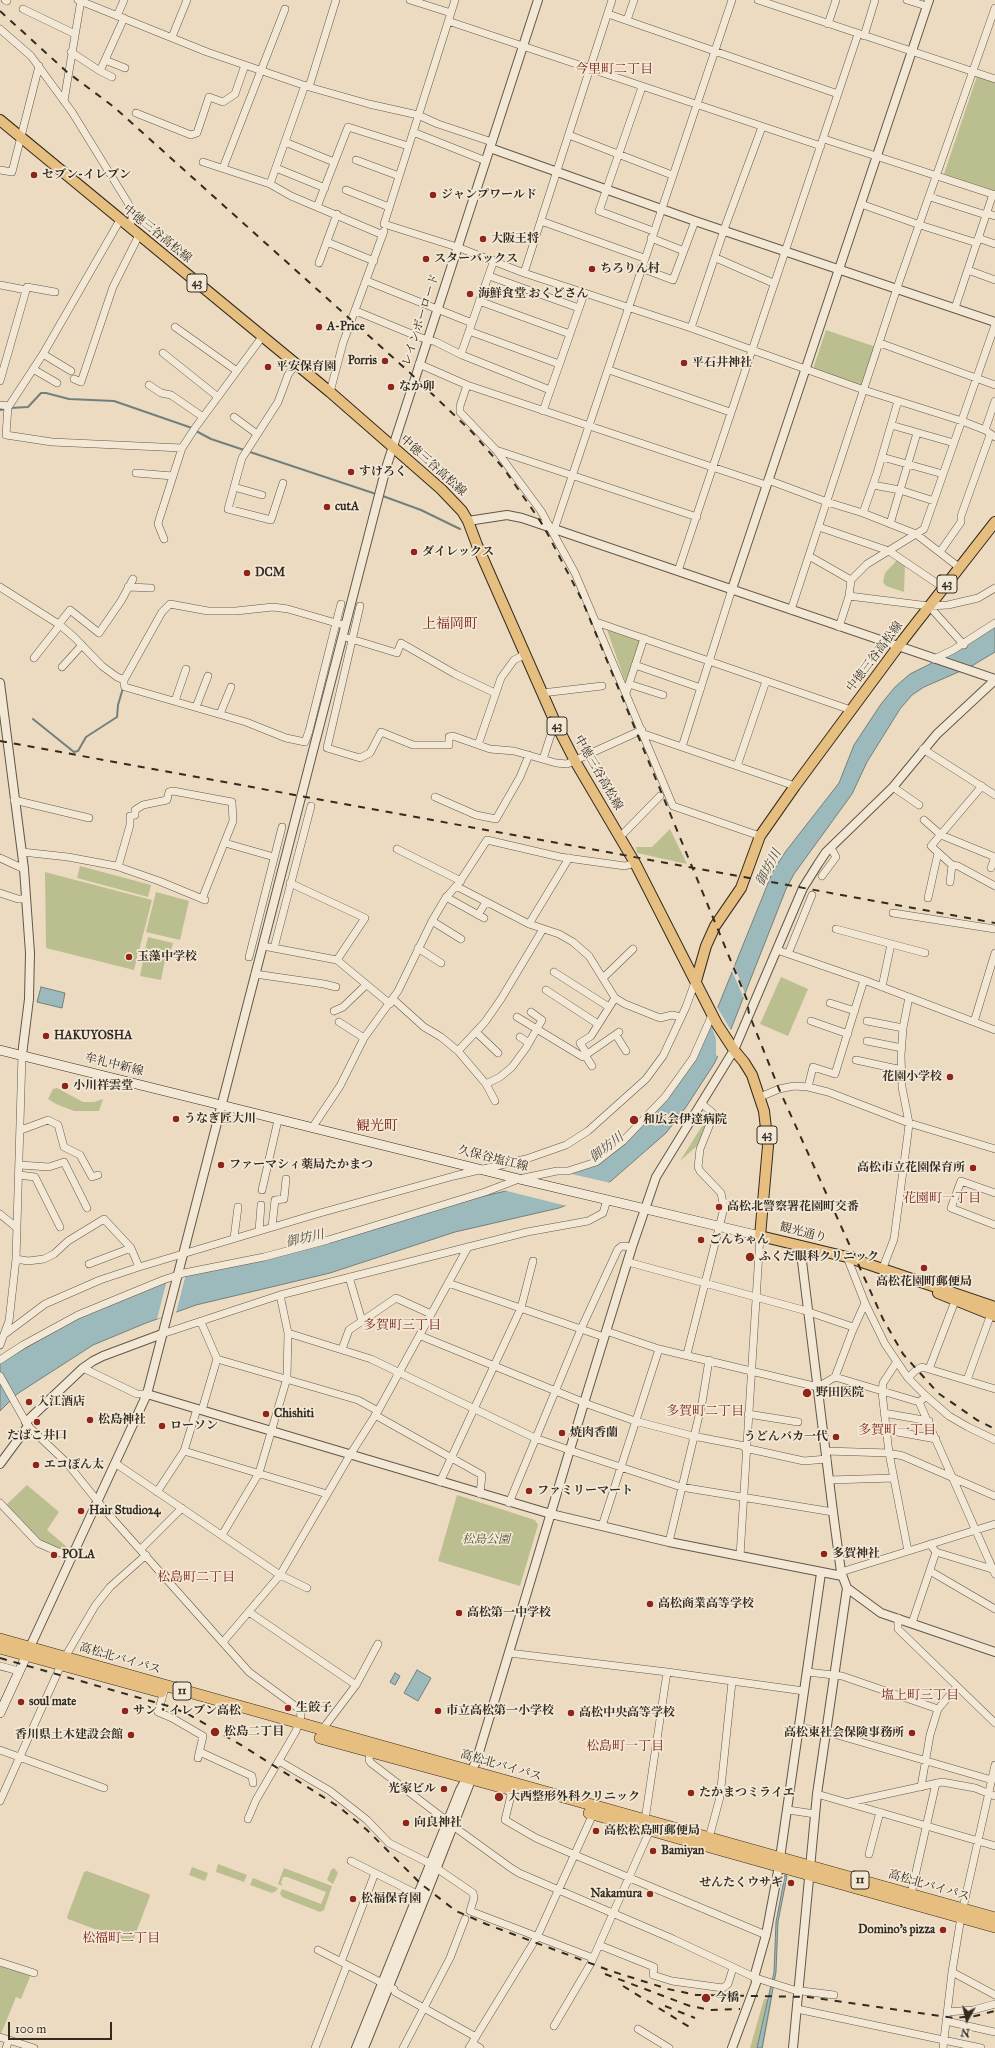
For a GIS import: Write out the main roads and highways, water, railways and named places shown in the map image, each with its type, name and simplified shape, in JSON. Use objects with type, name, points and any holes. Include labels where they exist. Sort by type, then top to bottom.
[{"type":"highway","name":"高松北バイパス","points":[[0,1639],[28,1651],[297,1727],[370,1752],[470,1776],[512,1791],[593,1814],[709,1838],[780,1862]]},
{"type":"highway","name":"高松北バイパス","points":[[0,1648],[28,1651]]},
{"type":"highway","name":"高松北バイパス","points":[[297,1727],[322,1730],[470,1776],[962,1913],[995,1918]]},
{"type":"highway","name":"高松北バイパス","points":[[809,1870],[911,1894],[995,1927]]},
{"type":"main road","name":"中徳三谷高松線","points":[[0,120],[330,392],[445,493],[468,521],[477,545],[555,722],[575,761],[635,863],[712,1015],[734,1050],[748,1068],[760,1097],[768,1146],[760,1236]]},
{"type":"main road","name":"中徳三谷高松線","points":[[696,981],[706,946],[715,926],[741,888],[760,836],[794,786],[929,606],[995,522]]},
{"type":"main road","name":"牟礼中新線","points":[[0,1050],[222,1103]]},
{"type":"main road","name":"久保谷塩江線","points":[[222,1103],[278,1120],[760,1236]]},
{"type":"main road","name":"観光通り","points":[[760,1236],[847,1258],[907,1279],[958,1294],[994,1313]]},
{"type":"main road","name":"観光通り","points":[[907,1279],[955,1301],[994,1313]]},
{"type":"main road","points":[[0,1713],[28,1651]]},
{"type":"water","points":[[995,626],[995,652],[970,667],[924,687],[912,695],[900,709],[867,762],[852,794],[794,874],[786,889],[731,1029],[714,1064],[686,1107],[666,1133],[611,1181],[587,1197],[559,1208],[455,1232],[330,1273],[196,1305],[146,1323],[93,1345],[17,1394],[0,1411],[0,1363],[60,1328],[97,1309],[186,1274],[383,1227],[423,1213],[480,1197],[553,1180],[597,1162],[650,1118],[683,1075],[707,1034],[773,871],[786,851],[839,783],[854,745],[881,704],[895,687],[910,674],[960,649]]},
{"type":"water","points":[[41,987],[65,993],[62,1008],[37,1002]]},
{"type":"water","points":[[417,1670],[431,1678],[418,1701],[404,1693]]},
{"type":"water","points":[[395,1673],[400,1676],[395,1685],[390,1682]]},
{"type":"water","points":[[785,1875],[787,1876],[778,1922],[776,1972],[762,2048],[757,2048],[774,1972],[776,1922]]},
{"type":"waterway","points":[[10,408],[28,407],[41,393],[46,393],[69,399],[114,401],[192,428]]},
{"type":"waterway","points":[[0,410],[6,409]]},
{"type":"waterway","points":[[196,431],[211,439],[376,494]]},
{"type":"waterway","points":[[380,495],[421,510],[460,529]]},
{"type":"waterway","points":[[33,719],[74,752],[78,751],[86,737],[117,717],[118,705],[123,688]]},
{"type":"railway","points":[[0,11],[67,72],[114,107],[408,371],[472,432],[504,469],[544,527],[582,600],[747,1000],[749,1014],[779,1089],[883,1319],[903,1354],[938,1393],[977,1420],[995,1429]]},
{"type":"railway","points":[[0,741],[995,923]]},
{"type":"railway","points":[[0,1658],[168,1706],[188,1714],[246,1748],[339,1807],[367,1830],[421,1884],[456,1911],[486,1924],[611,1971],[668,1989],[696,1995],[808,1997],[955,2018],[975,2016],[995,2011]]},
{"type":"railway","points":[[605,1974],[690,2006],[711,2010],[740,2009]]},
{"type":"railway","points":[[623,1986],[691,2028]]},
{"type":"railway","points":[[665,2006],[695,2018]]},
{"type":"place","name":"セブン-イレブン","points":[[34,175]]},
{"type":"place","name":"ジャンプワールド","points":[[433,195]]},
{"type":"place","name":"大阪王将","points":[[483,239]]},
{"type":"place","name":"スターバックス","points":[[426,259]]},
{"type":"place","name":"ちろりん村","points":[[592,269]]},
{"type":"place","name":"海鮮食堂 おくどさん","points":[[470,294]]},
{"type":"place","name":"A-Price","points":[[319,327]]},
{"type":"place","name":"Porris","points":[[385,361]]},
{"type":"place","name":"平石井神社","points":[[684,363]]},
{"type":"place","name":"平安保育園","points":[[268,367]]},
{"type":"place","name":"なか卯","points":[[391,387]]},
{"type":"place","name":"すけろく","points":[[351,472]]},
{"type":"place","name":"cutA","points":[[327,507]]},
{"type":"place","name":"ダイレックス","points":[[414,552]]},
{"type":"place","name":"DCM","points":[[247,573]]},
{"type":"place","name":"玉藻中学校","points":[[129,957]]},
{"type":"place","name":"HAKUYOSHA","points":[[46,1036]]},
{"type":"place","name":"花園小学校","points":[[950,1077]]},
{"type":"place","name":"小川祥雲堂","points":[[65,1086]]},
{"type":"place","name":"うなぎ匠大川","points":[[176,1119]]},
{"type":"place","name":"和広会伊達病院","points":[[634,1120]]},
{"type":"place","name":"ファーマシィ薬局たかまつ","points":[[221,1165]]},
{"type":"place","name":"高松市立花園保育所","points":[[973,1168]]},
{"type":"place","name":"高松北警察署花園町交番","points":[[719,1207]]},
{"type":"place","name":"ごんちゃん","points":[[701,1240]]},
{"type":"place","name":"ふくだ眼科クリニック","points":[[750,1257]]},
{"type":"place","name":"高松花園町郵便局","points":[[924,1268]]},
{"type":"place","name":"野田医院","points":[[807,1393]]},
{"type":"place","name":"入江酒店","points":[[29,1402]]},
{"type":"place","name":"Chishiti","points":[[266,1414]]},
{"type":"place","name":"松島神社","points":[[90,1420]]},
{"type":"place","name":"たばこ井口","points":[[37,1422]]},
{"type":"place","name":"ローソン","points":[[162,1426]]},
{"type":"place","name":"焼肉香蘭","points":[[562,1433]]},
{"type":"place","name":"うどんバカ一代","points":[[836,1437]]},
{"type":"place","name":"エコぽん太","points":[[36,1465]]},
{"type":"place","name":"ファミリーマート","points":[[529,1491]]},
{"type":"place","name":"Hair Studio24","points":[[81,1511]]},
{"type":"place","name":"多賀神社","points":[[824,1554]]},
{"type":"place","name":"POLA","points":[[54,1555]]},
{"type":"place","name":"高松商業高等学校","points":[[650,1604]]},
{"type":"place","name":"高松第一中学校","points":[[459,1613]]},
{"type":"place","name":"soul mate","points":[[21,1702]]},
{"type":"place","name":"生餃子","points":[[288,1708]]},
{"type":"place","name":"サン・イレブン高松","points":[[125,1711]]},
{"type":"place","name":"市立高松第一小学校","points":[[438,1711]]},
{"type":"place","name":"高松中央高等学校","points":[[571,1713]]},
{"type":"place","name":"松島二丁目","points":[[215,1732]]},
{"type":"place","name":"高松東社会保険事務所","points":[[912,1733]]},
{"type":"place","name":"香川県土木建設会館","points":[[131,1735]]},
{"type":"place","name":"光家ビル","points":[[444,1789]]},
{"type":"place","name":"たかまつミライエ","points":[[691,1793]]},
{"type":"place","name":"大西整形外科クリニック","points":[[499,1797]]},
{"type":"place","name":"向良神社","points":[[406,1823]]},
{"type":"place","name":"高松松島町郵便局","points":[[596,1831]]},
{"type":"place","name":"Bamiyan","points":[[653,1851]]},
{"type":"place","name":"せんたくウサギ","points":[[791,1883]]},
{"type":"place","name":"Nakamura","points":[[650,1894]]},
{"type":"place","name":"松福保育園","points":[[353,1899]]},
{"type":"place","name":"Domino's pizza","points":[[943,1930]]},
{"type":"place","name":"今橋","points":[[706,1998]]},
{"type":"district","name":"今里町二丁目","points":[[614,70]]},
{"type":"district","name":"上福岡町","points":[[450,625]]},
{"type":"district","name":"観光町","points":[[377,1127]]},
{"type":"district","name":"花園町一丁目","points":[[942,1199]]},
{"type":"district","name":"多賀町三丁目","points":[[402,1326]]},
{"type":"district","name":"多賀町二丁目","points":[[705,1412]]},
{"type":"district","name":"多賀町一丁目","points":[[897,1431]]},
{"type":"district","name":"松島町二丁目","points":[[196,1578]]},
{"type":"district","name":"塩上町三丁目","points":[[920,1696]]},
{"type":"district","name":"松島町一丁目","points":[[625,1747]]},
{"type":"district","name":"松福町二丁目","points":[[121,1939]]},
{"type":"water label","name":"御坊川","points":[[769,868]]},
{"type":"water label","name":"御坊川","points":[[607,1148]]},
{"type":"water label","name":"御坊川","points":[[305,1239]]},
{"type":"park label","name":"松島公園","points":[[486,1540]]}]
